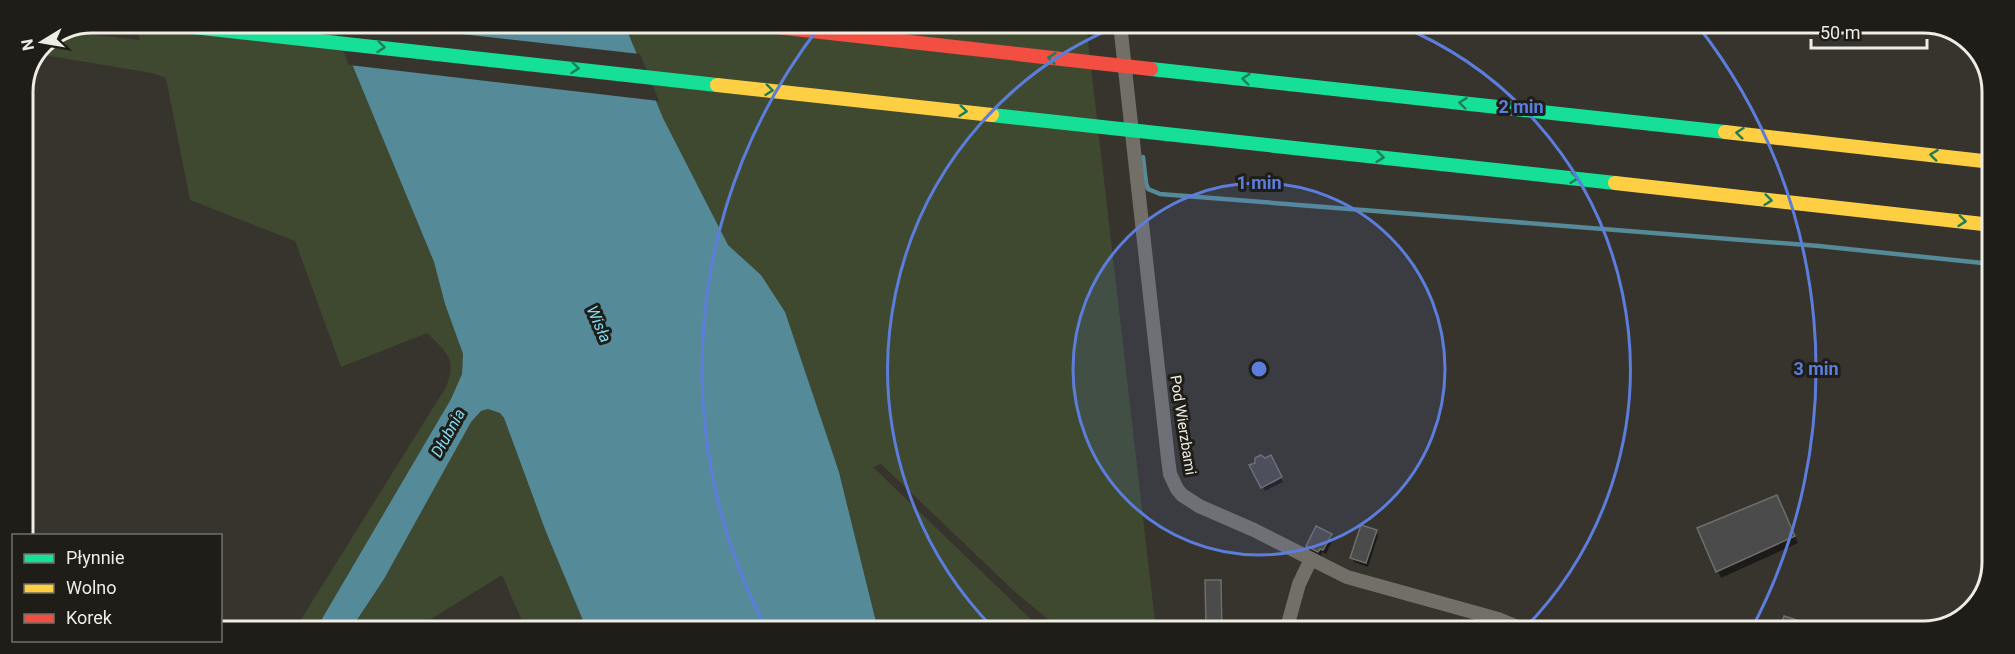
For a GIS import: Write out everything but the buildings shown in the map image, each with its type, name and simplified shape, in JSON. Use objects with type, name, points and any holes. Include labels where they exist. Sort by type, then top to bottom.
[{"type":"highway","points":[[247,33],[1982,224]]},
{"type":"highway","points":[[830,33],[1982,161]]},
{"type":"street","name":"Pod Wierzbami","points":[[1121,33],[1138,204],[1170,474],[1182,495],[1199,506],[1254,530],[1347,577],[1503,621]]},
{"type":"street","points":[[1289,621],[1299,584],[1311,559]]},
{"type":"green space","points":[[138,33],[339,33],[434,262],[445,304],[463,354],[462,374],[451,399],[321,621],[300,621],[446,387],[450,369],[448,357],[427,333],[341,367],[295,241],[190,200],[166,78],[152,73],[72,60],[72,36],[83,34],[140,40]]},
{"type":"green space","points":[[628,33],[1087,33],[1155,621],[1050,621],[1014,591],[881,464],[873,467],[1033,621],[876,621],[839,471],[761,275],[728,245],[663,118]]},
{"type":"green space","points":[[488,409],[500,413],[504,418],[546,532],[583,621],[522,621],[502,575],[428,621],[356,621],[384,579],[471,421],[481,411]]},
{"type":"water","points":[[339,33],[628,33],[663,118],[728,245],[761,275],[785,312],[839,472],[876,621],[583,621],[546,532],[504,418],[500,413],[488,409],[481,411],[471,422],[384,579],[356,621],[321,621],[451,399],[462,374],[463,354],[445,304],[434,262]]},
{"type":"pier","points":[[336,33],[452,33],[640,54],[659,101],[349,65]]},
{"type":"waterway","points":[[1143,157],[1148,189],[1160,194],[1819,246],[1982,263]]},
{"type":"traffic: fast","points":[[246,33],[717,85]]},
{"type":"traffic: fast","points":[[1151,69],[1725,132]]},
{"type":"traffic: fast","points":[[992,115],[1615,183]]},
{"type":"traffic: slow","points":[[717,85],[992,115]]},
{"type":"traffic: slow","points":[[1725,132],[1982,161]]},
{"type":"traffic: slow","points":[[1615,183],[1982,224]]},
{"type":"traffic: jam","points":[[830,33],[1151,69]]},
{"type":"water label","name":"Wisła","points":[[599,324]]},
{"type":"water label","name":"Dłubnia","points":[[448,433]]}]
